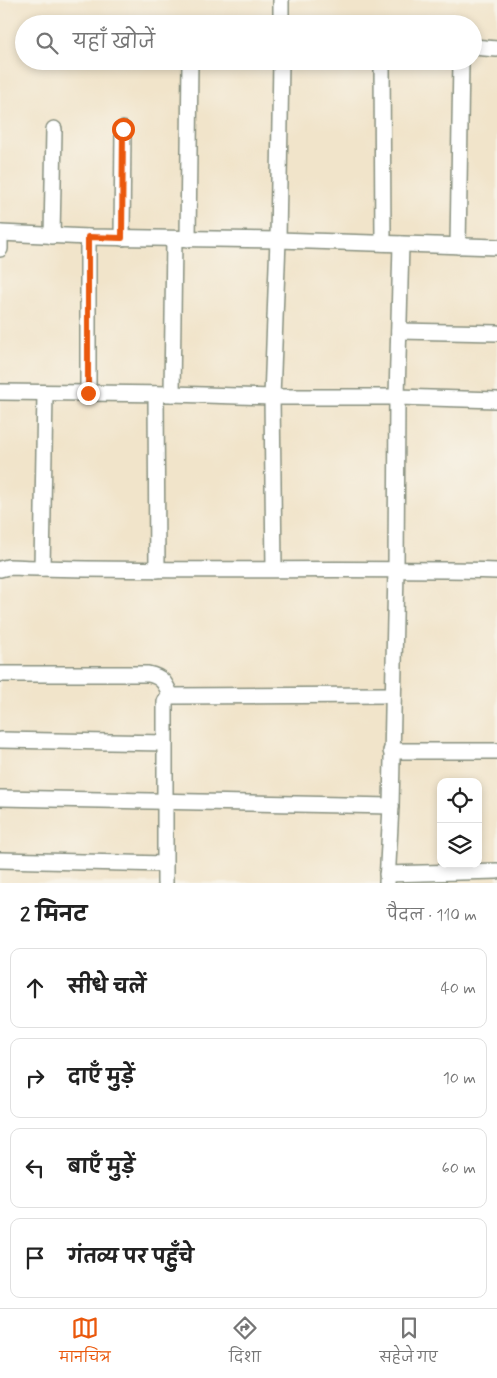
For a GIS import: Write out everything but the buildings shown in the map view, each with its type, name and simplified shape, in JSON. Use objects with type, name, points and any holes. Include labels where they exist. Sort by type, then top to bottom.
[{"type":"street","points":[[281,0],[281,15]]},
{"type":"street","points":[[482,48],[497,49]]},
{"type":"street","points":[[172,394],[190,70]]},
{"type":"street","points":[[274,569],[272,398],[278,240],[281,70]]},
{"type":"street","points":[[382,70],[383,243]]},
{"type":"street","points":[[458,246],[461,70]]},
{"type":"street","points":[[52,236],[54,129]]},
{"type":"street","points":[[122,238],[123,129]]},
{"type":"street","points":[[0,249],[0,234],[497,247]]},
{"type":"street","points":[[88,237],[88,393]]},
{"type":"street","points":[[401,244],[391,806],[387,878],[497,871]]},
{"type":"street","points":[[398,331],[497,332]]},
{"type":"street","points":[[0,392],[172,394],[272,398],[497,400]]},
{"type":"street","points":[[42,568],[44,393]]},
{"type":"street","points":[[156,394],[157,570]]},
{"type":"street","points":[[0,569],[8,567],[157,570],[497,571]]},
{"type":"street","points":[[0,674],[156,675],[160,678],[171,696]]},
{"type":"street","points":[[165,883],[165,702],[167,698],[171,696],[393,695]]},
{"type":"street","points":[[0,740],[165,743]]},
{"type":"street","points":[[391,751],[497,751]]},
{"type":"street","points":[[0,798],[391,806]]},
{"type":"street","points":[[0,860],[165,864]]},
{"type":"route","points":[[88,393],[88,237],[122,238],[123,129]]}]
